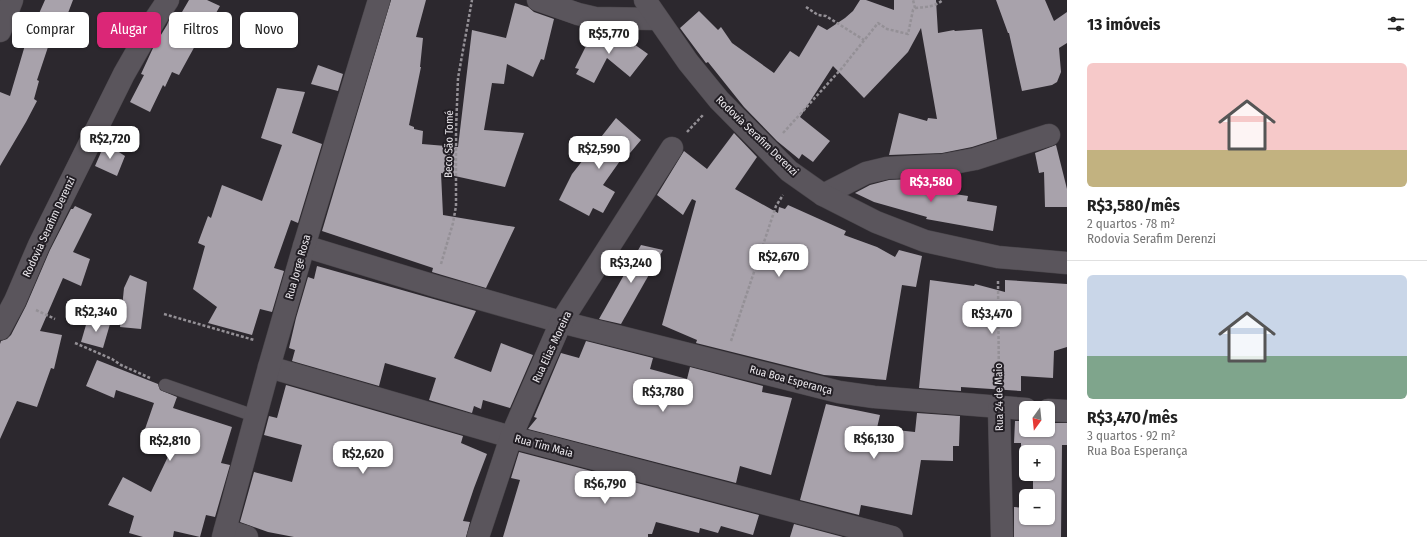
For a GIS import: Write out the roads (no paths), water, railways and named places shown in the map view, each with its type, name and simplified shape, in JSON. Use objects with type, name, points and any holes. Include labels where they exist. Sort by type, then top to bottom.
[{"type":"street","points":[[0,30],[12,0]]},
{"type":"street","name":"Rodovia Serafim Derenzi","points":[[0,329],[15,301],[42,238],[124,74],[168,0]]},
{"type":"street","name":"Rua Jorge Rosa","points":[[224,534],[255,416],[304,246],[379,0]]},
{"type":"street","points":[[538,0],[578,14],[595,18],[657,19]]},
{"type":"street","name":"Rodovia Serafim Derenzi","points":[[645,0],[688,62],[719,100],[789,171],[823,195],[876,222],[925,241],[998,258],[1067,263]]},
{"type":"street","points":[[823,195],[866,172],[887,168],[943,164],[975,159],[1049,135]]},
{"type":"street","name":"Rua Elias Moreira","points":[[478,537],[511,437],[561,322],[672,148]]},
{"type":"street","points":[[304,246],[435,286],[561,322]]},
{"type":"street","name":"Rua Boa Esperança","points":[[561,322],[839,392],[874,397],[1019,409]]},
{"type":"street","name":"Rua Tim Maia","points":[[269,367],[511,437],[892,537]]},
{"type":"street","name":"Rua 24 de Maio","points":[[999,408],[1002,537]]},
{"type":"street","points":[[1055,410],[1067,411]]},
{"type":"street","points":[[224,534],[247,537]]},
{"type":"lane","points":[[165,385],[255,416]]}]
